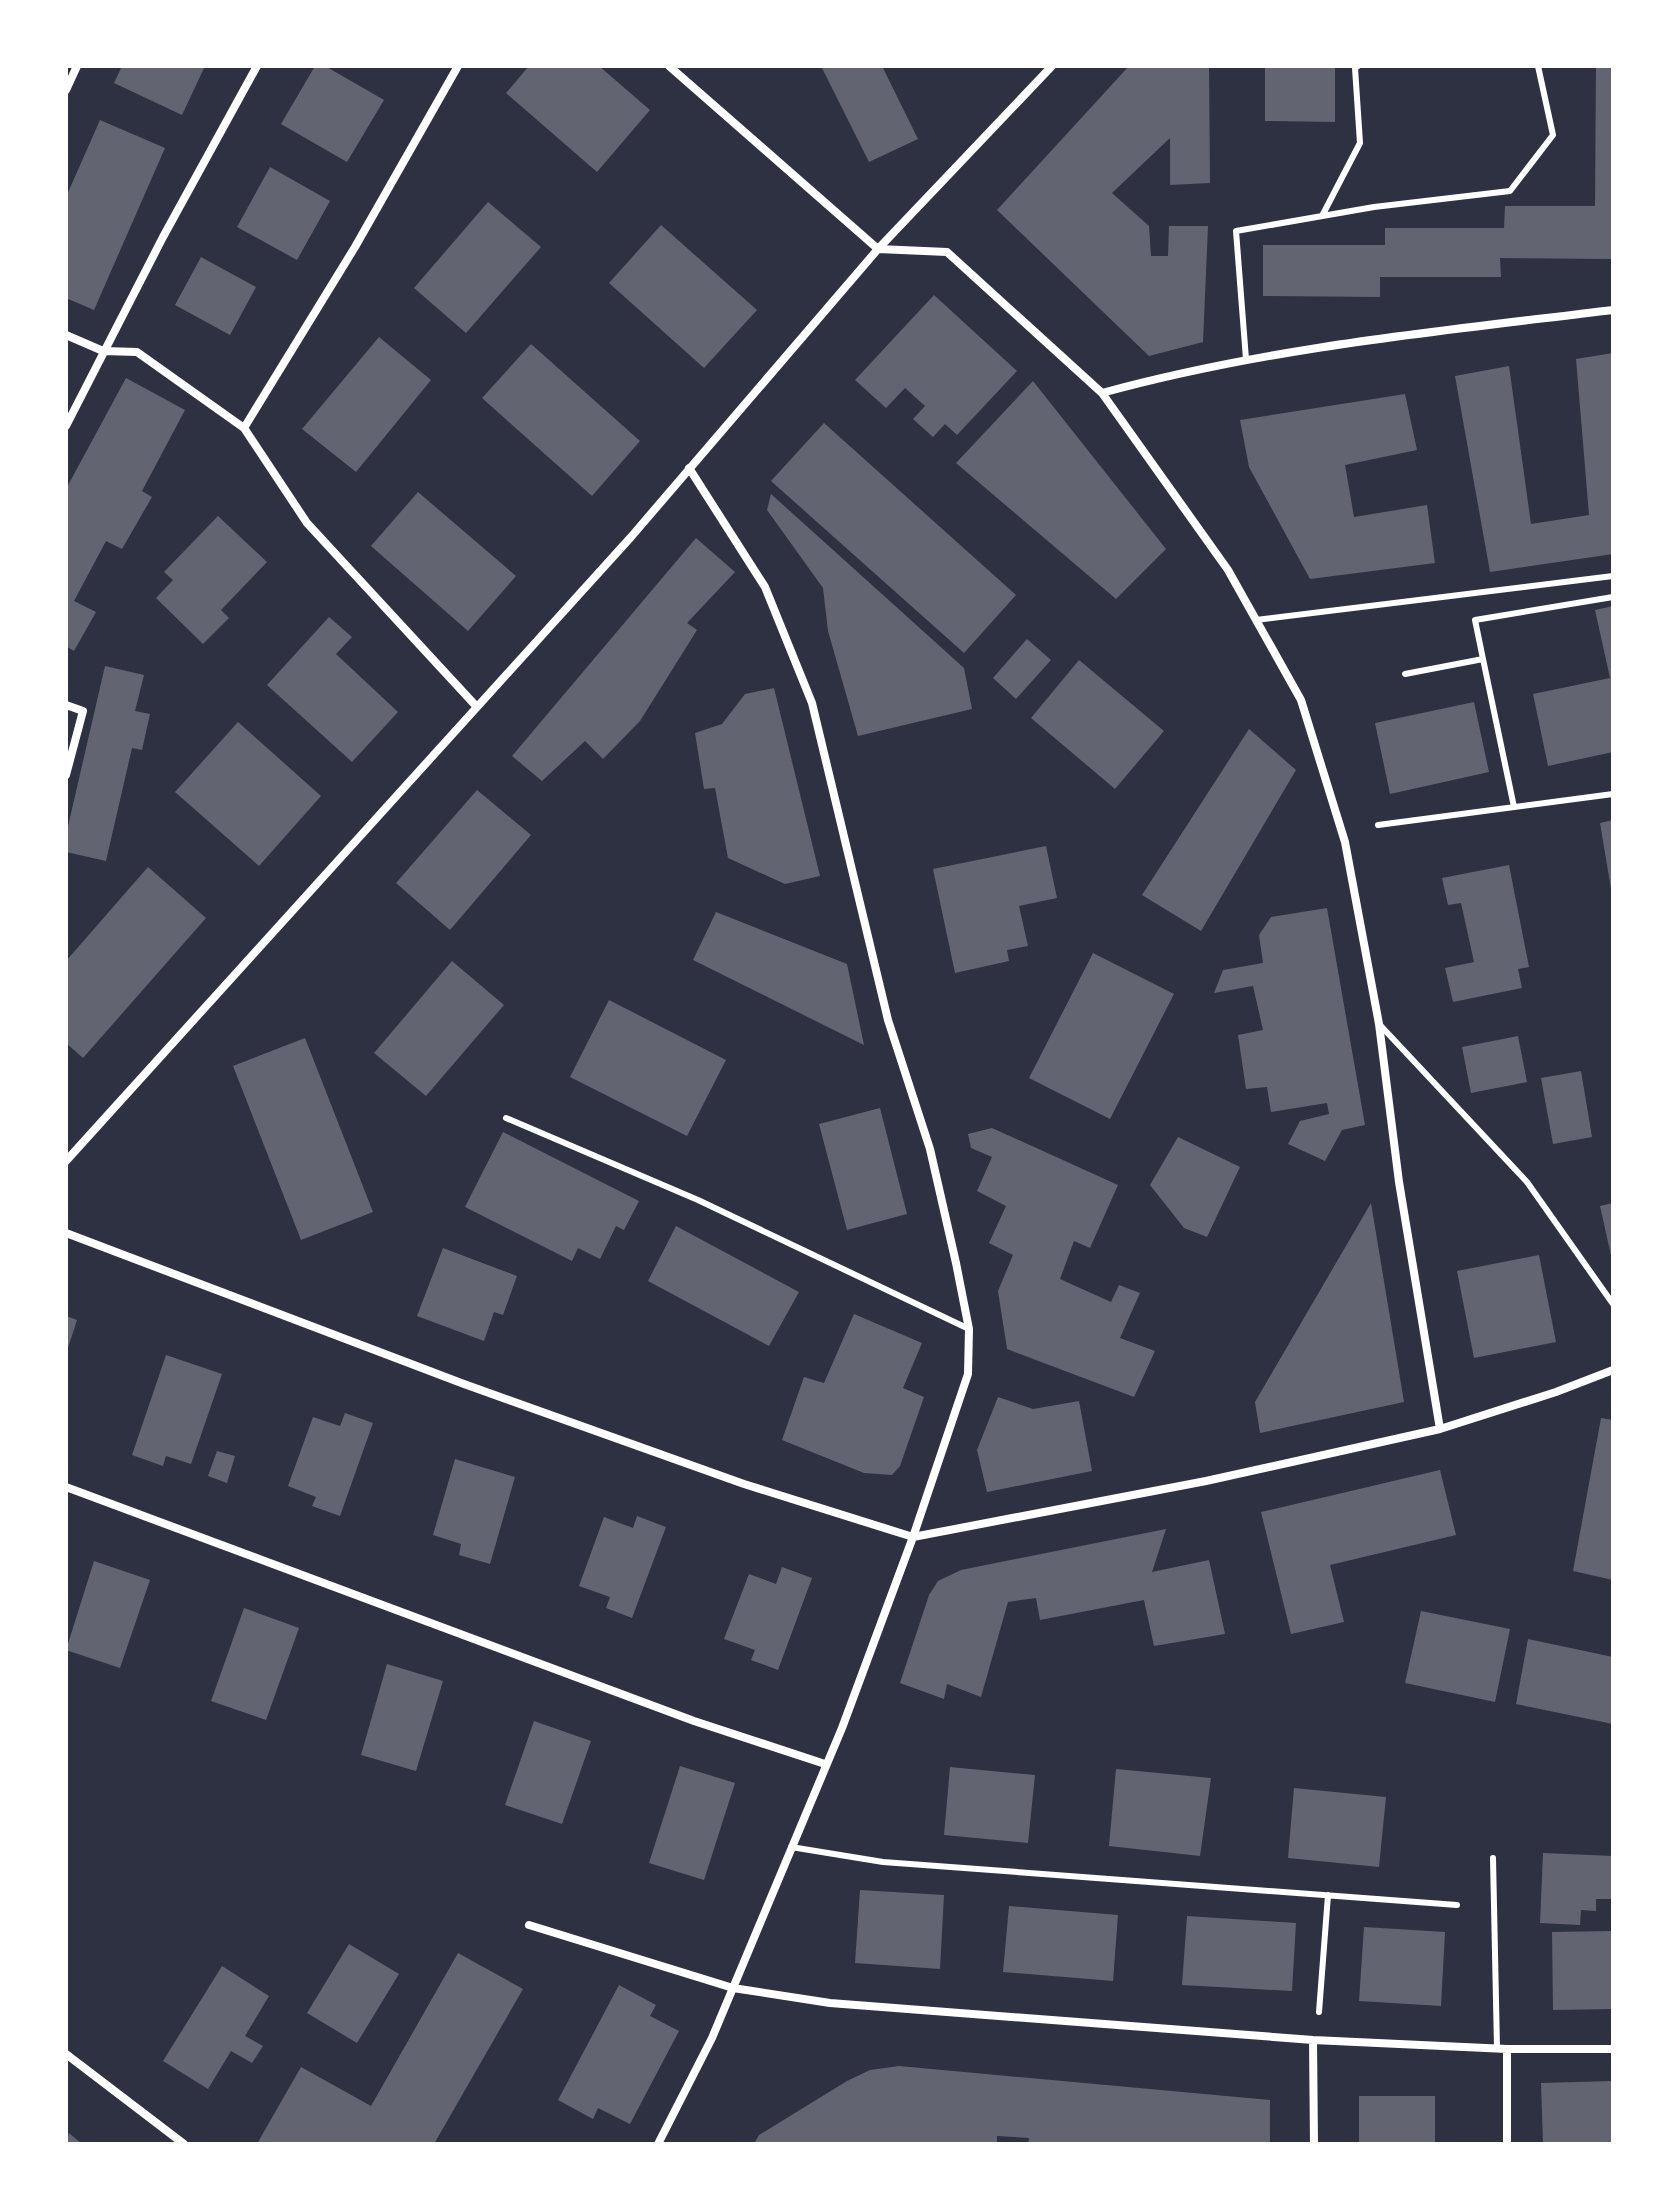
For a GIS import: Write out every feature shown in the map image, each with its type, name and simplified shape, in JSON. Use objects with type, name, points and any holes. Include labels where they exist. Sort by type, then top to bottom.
[{"type":"street","points":[[66,90],[77,66]]},
{"type":"street","points":[[66,426],[103,351],[257,66]]},
{"type":"street","points":[[244,428],[355,247],[458,66]]},
{"type":"street","points":[[669,66],[878,249],[947,252],[1102,393],[1228,570],[1301,700],[1345,842],[1379,1024],[1399,1182],[1440,1429]]},
{"type":"street","points":[[66,1161],[689,468],[878,249],[1052,66]]},
{"type":"street","points":[[1102,393],[1190,369],[1337,343],[1613,310]]},
{"type":"street","points":[[66,335],[103,351],[137,352],[244,428],[307,523],[476,706]]},
{"type":"street","points":[[658,2144],[733,1988],[825,1764],[913,1537],[968,1374],[969,1329],[930,1149],[888,1020],[812,703],[765,587],[689,468]]},
{"type":"street","points":[[66,705],[83,711],[66,775]]},
{"type":"street","points":[[66,1233],[464,1384],[744,1484],[913,1537],[1206,1481],[1440,1429],[1613,1370]]},
{"type":"street","points":[[66,1487],[694,1721],[825,1764]]},
{"type":"street","points":[[529,1925],[733,1988],[830,2003],[1313,2040],[1507,2049],[1613,2049]]},
{"type":"street","points":[[1313,2040],[1314,2144]]},
{"type":"street","points":[[1507,2049],[1507,2144]]},
{"type":"street","points":[[66,2054],[184,2144]]},
{"type":"lane","points":[[1322,216],[1360,143],[1355,68],[1358,66]]},
{"type":"lane","points":[[1246,359],[1236,231],[1322,216],[1510,191],[1553,135],[1538,66]]},
{"type":"lane","points":[[1256,620],[1613,576]]},
{"type":"lane","points":[[1514,807],[1475,620],[1613,597]]},
{"type":"lane","points":[[1405,674],[1483,659]]},
{"type":"lane","points":[[1378,825],[1613,794]]},
{"type":"lane","points":[[1379,1024],[1527,1182],[1613,1304]]},
{"type":"lane","points":[[506,1118],[698,1200],[969,1329]]},
{"type":"lane","points":[[791,1847],[883,1862],[1457,1905]]},
{"type":"lane","points":[[1493,1858],[1497,2048]]},
{"type":"lane","points":[[1319,2012],[1328,1895]]},
{"type":"building","points":[[122,66],[205,66],[182,115],[114,83]]},
{"type":"building","points":[[315,66],[325,66],[384,100],[347,162],[281,124]]},
{"type":"building","points":[[529,66],[599,66],[650,110],[597,172],[506,93]]},
{"type":"building","points":[[821,66],[882,66],[918,139],[869,162]]},
{"type":"building","points":[[1129,66],[1209,66],[1210,183],[1170,185],[1170,138],[1112,193],[1149,226],[1151,256],[1168,256],[1169,226],[1208,226],[1203,342],[1149,356],[997,210]]},
{"type":"building","points":[[1265,66],[1335,66],[1335,122],[1265,121]]},
{"type":"building","points":[[1596,66],[1613,66],[1613,259],[1500,258],[1501,277],[1380,277],[1380,297],[1263,296],[1263,245],[1385,245],[1385,228],[1504,228],[1505,206],[1595,206]]},
{"type":"building","points":[[100,120],[165,148],[94,310],[66,298],[66,197]]},
{"type":"building","points":[[270,167],[330,201],[297,260],[237,227]]},
{"type":"building","points":[[488,202],[541,247],[466,333],[414,288]]},
{"type":"building","points":[[661,225],[757,310],[704,368],[609,283]]},
{"type":"building","points":[[201,257],[256,287],[230,335],[175,305]]},
{"type":"building","points":[[934,295],[1017,371],[957,435],[945,424],[933,437],[913,419],[925,406],[905,388],[886,408],[855,380]]},
{"type":"building","points":[[379,337],[431,380],[356,472],[302,429]]},
{"type":"building","points":[[531,344],[640,441],[592,496],[482,398]]},
{"type":"building","points":[[1613,353],[1613,554],[1490,572],[1455,376],[1509,366],[1531,524],[1589,515],[1576,359]]},
{"type":"building","points":[[126,378],[185,410],[142,491],[152,497],[122,549],[106,541],[74,601],[96,612],[74,651],[66,646],[66,489]]},
{"type":"building","points":[[1033,381],[1166,549],[1116,599],[956,463]]},
{"type":"building","points":[[1405,394],[1417,450],[1345,465],[1354,517],[1427,505],[1435,563],[1310,579],[1249,467],[1240,420]]},
{"type":"building","points":[[824,423],[1016,595],[964,653],[771,481]]},
{"type":"building","points":[[418,492],[516,576],[468,631],[371,546]]},
{"type":"building","points":[[771,494],[964,668],[972,709],[858,736],[828,631],[823,588],[767,510]]},
{"type":"building","points":[[218,516],[267,562],[221,610],[229,618],[203,644],[156,598],[173,580],[164,572]]},
{"type":"building","points":[[696,538],[735,572],[687,623],[697,630],[640,721],[603,759],[585,741],[542,781],[512,756]]},
{"type":"building","points":[[1613,606],[1613,752],[1548,766],[1533,694],[1610,678],[1595,610]]},
{"type":"building","points":[[329,617],[352,637],[336,654],[398,712],[352,762],[267,685]]},
{"type":"building","points":[[1027,639],[1051,660],[1016,699],[993,678]]},
{"type":"building","points":[[1079,660],[1164,731],[1115,789],[1031,718]]},
{"type":"building","points":[[105,666],[144,675],[135,711],[150,714],[142,750],[132,748],[106,861],[66,852],[66,835]]},
{"type":"building","points":[[774,688],[820,876],[785,884],[728,858],[715,788],[704,789],[695,733],[722,724],[745,694]]},
{"type":"building","points":[[1474,702],[1489,772],[1390,794],[1375,723]]},
{"type":"building","points":[[238,722],[321,796],[259,866],[175,792]]},
{"type":"building","points":[[1249,729],[1296,770],[1201,931],[1142,895]]},
{"type":"building","points":[[477,790],[531,835],[450,930],[396,883]]},
{"type":"building","points":[[1613,820],[1613,889],[1611,889],[1600,823]]},
{"type":"building","points":[[1046,846],[1057,898],[1019,906],[1028,946],[1007,950],[1009,961],[955,973],[933,869]]},
{"type":"building","points":[[1509,865],[1529,967],[1518,969],[1522,988],[1453,1002],[1445,968],[1474,962],[1461,903],[1448,905],[1442,878]]},
{"type":"building","points":[[148,867],[206,918],[83,1058],[66,1043],[66,961]]},
{"type":"building","points":[[1327,908],[1365,1125],[1342,1130],[1325,1161],[1288,1144],[1300,1121],[1329,1114],[1327,1103],[1271,1112],[1267,1087],[1246,1089],[1238,1035],[1263,1030],[1253,986],[1214,993],[1223,970],[1263,963],[1259,935],[1271,917]]},
{"type":"building","points":[[716,912],[847,964],[864,1045],[693,960]]},
{"type":"building","points":[[1093,953],[1174,994],[1110,1119],[1029,1078]]},
{"type":"building","points":[[452,961],[504,1005],[426,1096],[374,1053]]},
{"type":"building","points":[[609,1000],[726,1060],[687,1136],[570,1077]]},
{"type":"building","points":[[1518,1036],[1527,1082],[1471,1093],[1462,1047]]},
{"type":"building","points":[[305,1038],[373,1212],[301,1240],[233,1066]]},
{"type":"building","points":[[1581,1071],[1592,1137],[1553,1144],[1541,1078]]},
{"type":"building","points":[[880,1108],[907,1214],[847,1230],[819,1124]]},
{"type":"building","points":[[992,1128],[1118,1185],[1090,1248],[1074,1241],[1060,1279],[1111,1302],[1119,1285],[1140,1293],[1120,1338],[1155,1351],[1134,1397],[1007,1349],[998,1291],[1013,1255],[989,1243],[1006,1206],[977,1191],[992,1157],[971,1148],[968,1134]]},
{"type":"building","points":[[503,1132],[639,1201],[624,1230],[616,1226],[600,1259],[578,1248],[572,1261],[465,1207]]},
{"type":"building","points":[[1178,1137],[1240,1167],[1207,1237],[1184,1228],[1150,1185]]},
{"type":"building","points":[[1371,1203],[1404,1402],[1260,1433],[1255,1402]]},
{"type":"building","points":[[1613,1203],[1613,1259],[1612,1260],[1600,1206]]},
{"type":"building","points":[[676,1226],[799,1292],[769,1346],[648,1281]]},
{"type":"building","points":[[443,1248],[517,1276],[503,1315],[494,1312],[484,1341],[417,1316]]},
{"type":"building","points":[[1539,1255],[1556,1342],[1474,1358],[1457,1271]]},
{"type":"building","points":[[854,1314],[922,1343],[903,1388],[924,1397],[900,1466],[892,1475],[864,1473],[782,1440],[804,1377],[824,1383]]},
{"type":"building","points":[[66,1316],[77,1320],[67,1351],[66,1351]]},
{"type":"building","points":[[166,1355],[222,1374],[191,1464],[166,1456],[163,1466],[132,1455]]},
{"type":"building","points":[[998,1397],[1033,1409],[1079,1401],[1092,1471],[987,1492],[977,1450]]},
{"type":"building","points":[[345,1413],[373,1423],[340,1516],[312,1506],[316,1497],[288,1486],[313,1417],[340,1426]]},
{"type":"building","points":[[1601,1418],[1613,1420],[1613,1580],[1573,1571]]},
{"type":"building","points":[[217,1451],[235,1456],[227,1483],[208,1476]]},
{"type":"building","points":[[455,1459],[515,1477],[490,1564],[459,1555],[461,1544],[433,1535]]},
{"type":"building","points":[[1440,1470],[1456,1535],[1330,1565],[1344,1622],[1291,1634],[1261,1512]]},
{"type":"building","points":[[637,1516],[666,1527],[632,1618],[606,1608],[610,1597],[579,1586],[604,1517],[633,1528]]},
{"type":"building","points":[[1166,1529],[1152,1572],[1209,1560],[1225,1634],[1154,1646],[1144,1600],[1040,1620],[1036,1598],[1008,1602],[981,1697],[947,1684],[944,1699],[900,1683],[929,1595],[938,1581],[961,1570]]},
{"type":"building","points":[[94,1561],[150,1580],[120,1668],[66,1650]]},
{"type":"building","points":[[782,1567],[812,1578],[778,1670],[751,1660],[755,1650],[724,1639],[749,1574],[776,1584]]},
{"type":"building","points":[[244,1608],[299,1628],[266,1720],[211,1701]]},
{"type":"building","points":[[1421,1611],[1510,1629],[1495,1702],[1405,1683]]},
{"type":"building","points":[[1528,1639],[1613,1657],[1613,1724],[1516,1704]]},
{"type":"building","points":[[387,1664],[443,1681],[416,1771],[361,1755]]},
{"type":"building","points":[[534,1721],[591,1741],[562,1824],[505,1805]]},
{"type":"building","points":[[680,1766],[735,1783],[704,1880],[649,1863]]},
{"type":"building","points":[[950,1767],[1035,1775],[1028,1843],[944,1835]]},
{"type":"building","points":[[1116,1769],[1211,1778],[1200,1856],[1109,1846]]},
{"type":"building","points":[[1294,1788],[1386,1797],[1379,1867],[1288,1858]]},
{"type":"building","points":[[1543,1853],[1613,1856],[1613,1899],[1596,1899],[1596,1911],[1581,1910],[1580,1925],[1540,1923]]},
{"type":"building","points":[[860,1890],[944,1895],[940,1969],[855,1963]]},
{"type":"building","points":[[1009,1906],[1118,1915],[1113,1981],[1003,1972]]},
{"type":"building","points":[[1187,1916],[1296,1923],[1292,1991],[1182,1985]]},
{"type":"building","points":[[1364,1927],[1445,1932],[1441,2006],[1359,2001]]},
{"type":"building","points":[[1613,1931],[1613,2009],[1553,2010],[1552,1932]]},
{"type":"building","points":[[349,1944],[399,1974],[357,2043],[307,2013]]},
{"type":"building","points":[[458,1953],[523,1989],[434,2144],[258,2142],[301,2067],[371,2106]]},
{"type":"building","points":[[222,1966],[269,1996],[245,2036],[263,2046],[252,2063],[231,2051],[208,2089],[163,2061]]},
{"type":"building","points":[[619,1985],[656,2005],[650,2016],[679,2031],[630,2124],[598,2108],[593,2119],[558,2100]]},
{"type":"building","points":[[899,2066],[1270,2100],[1270,2144],[1028,2144],[1029,2138],[997,2136],[997,2144],[754,2144],[759,2135],[847,2081],[870,2070]]},
{"type":"building","points":[[1613,2081],[1613,2144],[1543,2144],[1541,2083]]},
{"type":"building","points":[[1359,2096],[1435,2096],[1435,2144],[1359,2144]]},
{"type":"building","points":[[69,2133],[82,2144],[66,2144]]}]
